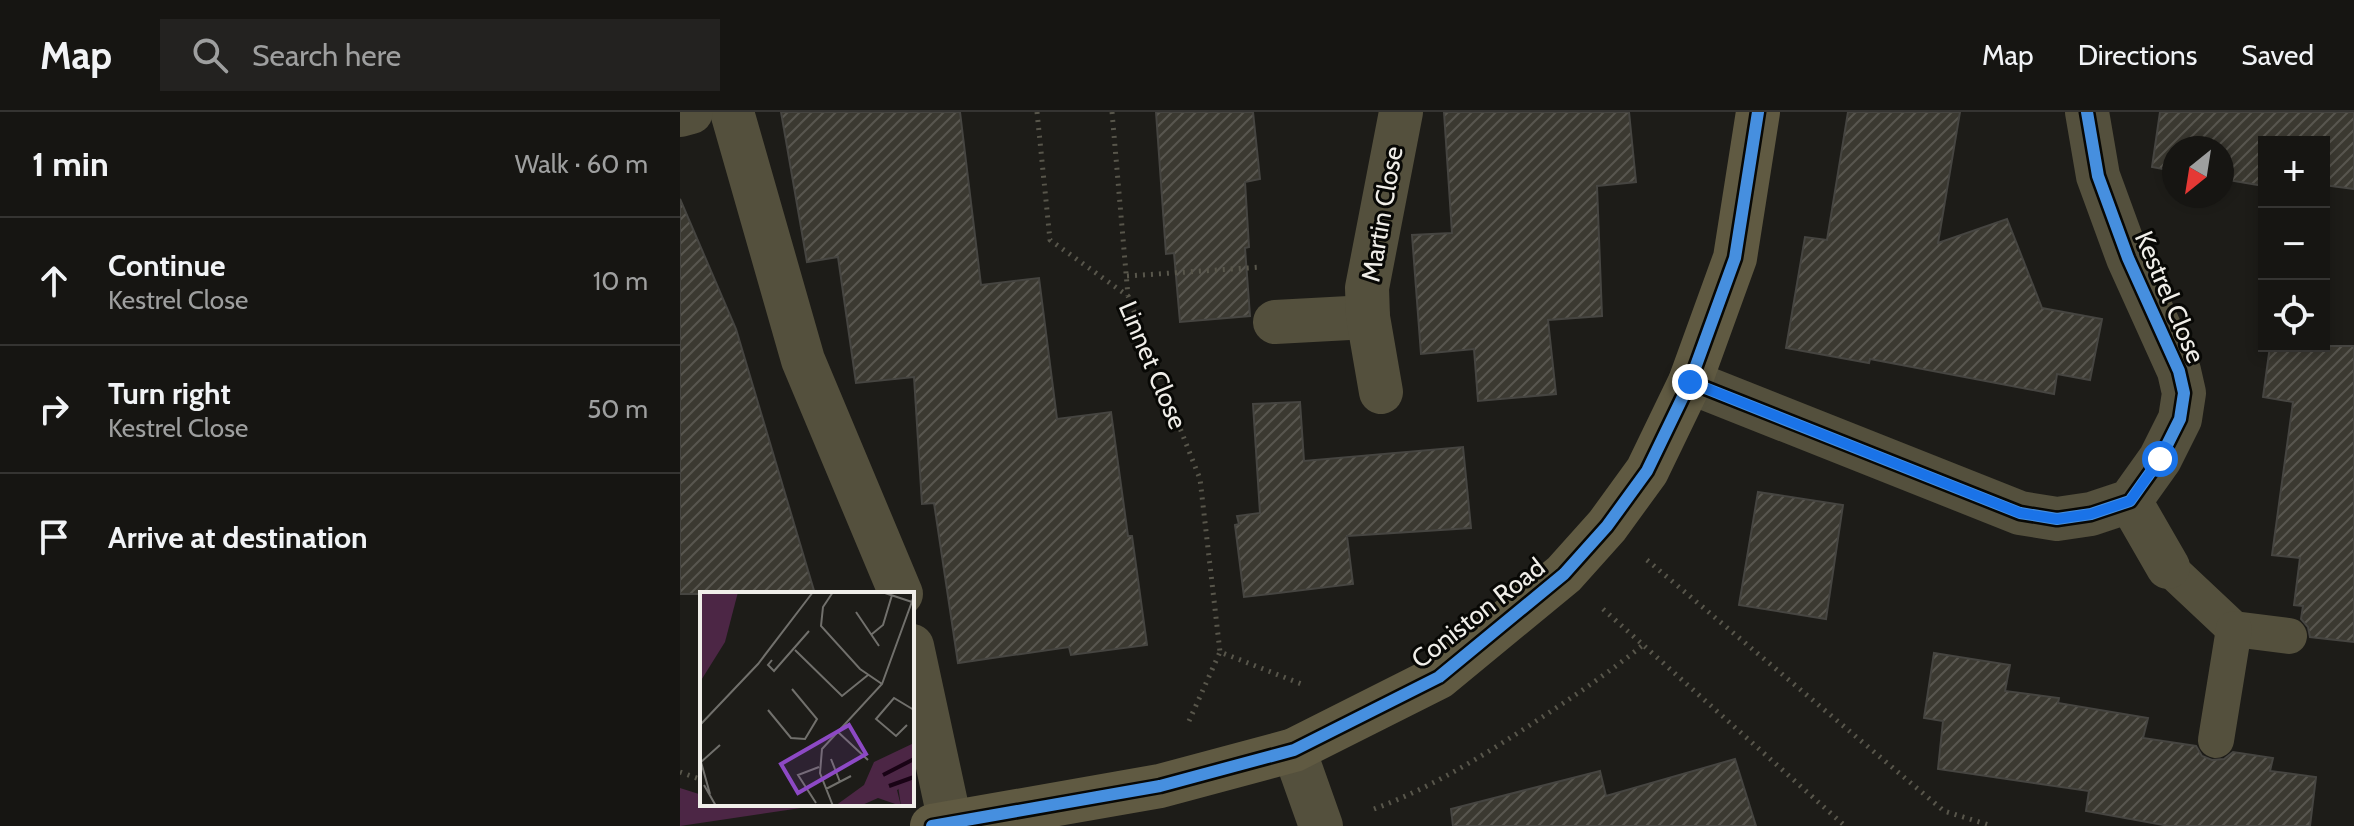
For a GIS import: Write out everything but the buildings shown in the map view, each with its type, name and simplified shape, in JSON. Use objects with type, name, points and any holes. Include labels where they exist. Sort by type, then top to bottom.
[{"type":"street","points":[[680,115],[691,112]]},
{"type":"street","points":[[732,112],[803,360],[900,592]]},
{"type":"street","name":"Martin Close","points":[[1381,392],[1368,317],[1367,288],[1401,112]]},
{"type":"street","name":"Coniston Road","points":[[941,824],[1160,786],[1294,750],[1439,677],[1564,574],[1607,526],[1647,471],[1690,382],[1735,258],[1758,112]]},
{"type":"street","name":"Kestrel Close","points":[[2087,112],[2098,176],[2128,258],[2179,371],[2184,393],[2180,419],[2160,459],[2130,501]]},
{"type":"street","name":"Martin Close","points":[[1275,322],[1368,317]]},
{"type":"street","points":[[1690,382],[2020,513],[2057,519],[2091,514],[2130,501],[2168,567]]},
{"type":"street","points":[[914,658],[941,824]]},
{"type":"street","points":[[1294,750],[1321,826]]},
{"type":"lane","points":[[2168,567],[2234,629],[2289,636]]},
{"type":"lane","points":[[2216,740],[2234,629]]},
{"type":"path","points":[[1112,112],[1128,296]]},
{"type":"path","points":[[1127,276],[1270,266],[1275,322]]},
{"type":"path","points":[[1607,526],[1944,811],[1992,826]]},
{"type":"path","points":[[1564,574],[1845,826]]},
{"type":"path","points":[[1372,810],[1416,793],[1500,744],[1601,679],[1643,645]]},
{"type":"path","points":[[1160,786],[1220,652],[1371,712]]},
{"type":"path","points":[[680,772],[700,779]]},
{"type":"shaded area","points":[[680,788],[700,794],[700,806],[815,806],[680,826]]},
{"type":"cycle path","points":[[932,826],[1160,786],[1294,750],[1439,677],[1564,574],[1607,526],[1647,471],[1690,382],[1735,258],[1758,112]]},
{"type":"cycle path","points":[[1690,382],[2020,513],[2057,519],[2091,514],[2130,501],[2160,459],[2180,419],[2184,393],[2179,371],[2128,258],[2098,176],[2087,112]]},
{"type":"route","points":[[1690,382],[2020,513],[2057,519],[2091,514],[2130,501],[2160,459]]}]
